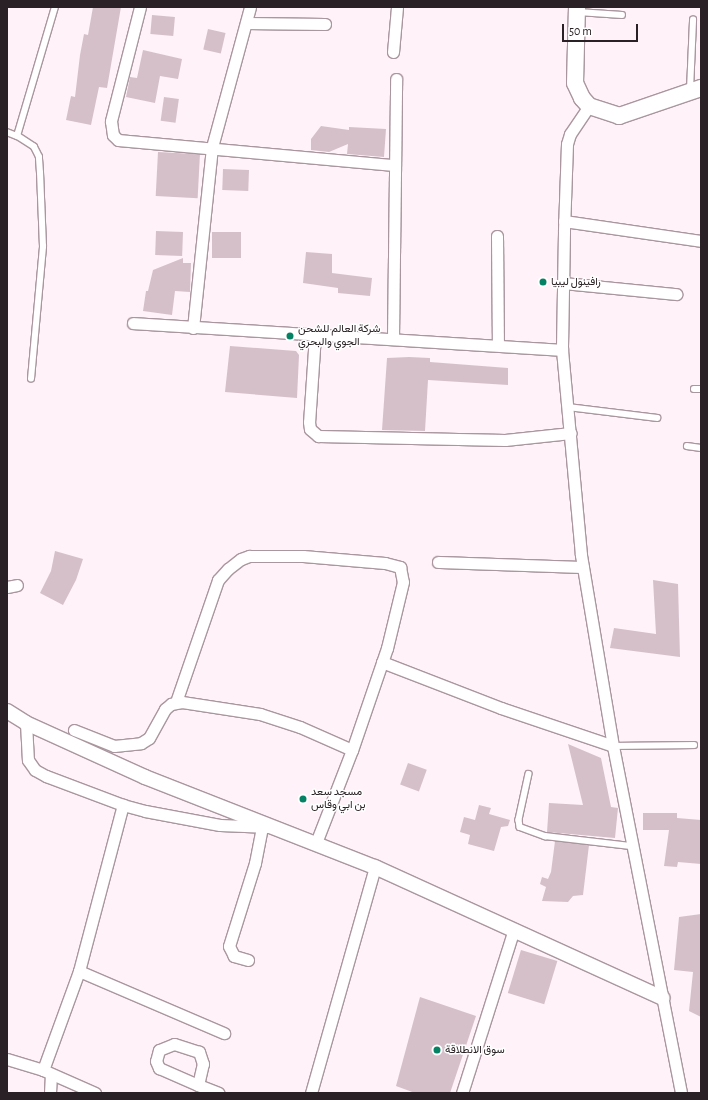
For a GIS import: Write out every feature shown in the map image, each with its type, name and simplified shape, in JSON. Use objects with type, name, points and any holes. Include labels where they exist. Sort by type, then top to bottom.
[{"type":"main road","points":[[577,9],[575,83],[582,98],[590,106],[619,116],[696,90]]},
{"type":"street","points":[[140,7],[112,121],[113,136],[118,140],[128,142],[212,147],[394,165]]},
{"type":"street","points":[[193,328],[212,147],[250,7]]},
{"type":"street","points":[[394,52],[397,7]]},
{"type":"street","points":[[246,23],[325,24]]},
{"type":"street","points":[[393,338],[396,195],[394,165],[396,79]]},
{"type":"street","points":[[590,106],[570,134],[567,144],[562,350],[583,567],[613,746],[681,1093]]},
{"type":"street","points":[[564,221],[701,241]]},
{"type":"street","points":[[497,236],[498,345]]},
{"type":"street","points":[[563,283],[676,294]]},
{"type":"street","points":[[133,323],[193,328],[393,338],[562,350]]},
{"type":"street","points":[[315,335],[309,422],[310,430],[318,436],[505,440],[570,434]]},
{"type":"street","points":[[176,702],[218,580],[228,568],[249,556],[344,558],[400,567],[403,582],[399,605],[382,662],[352,750],[316,844]]},
{"type":"street","points":[[438,562],[583,567]]},
{"type":"street","points":[[382,662],[501,708],[613,746]]},
{"type":"street","points":[[74,730],[114,746],[141,743],[149,738],[165,709],[176,702],[211,705],[260,714],[300,727],[352,750]]},
{"type":"street","points":[[7,711],[26,723],[145,777],[375,867],[663,998]]},
{"type":"street","points":[[26,723],[26,753],[35,770],[123,805],[207,823],[277,828]]},
{"type":"street","points":[[50,1093],[47,1072],[79,971],[123,805]]},
{"type":"street","points":[[248,960],[234,956],[229,946],[255,863],[262,827]]},
{"type":"street","points":[[311,1093],[375,867]]},
{"type":"street","points":[[462,1093],[514,929]]},
{"type":"street","points":[[79,971],[224,1033]]},
{"type":"street","points":[[198,1085],[203,1064],[199,1052],[174,1044],[159,1050],[156,1061],[159,1068],[198,1085],[219,1093]]},
{"type":"street","points":[[7,1059],[47,1072],[95,1093]]},
{"type":"lane","points":[[17,136],[55,7]]},
{"type":"lane","points":[[577,9],[622,15]]},
{"type":"lane","points":[[693,20],[696,90]]},
{"type":"lane","points":[[7,132],[17,136],[34,147],[39,157],[43,247],[31,379]]},
{"type":"lane","points":[[694,389],[701,389]]},
{"type":"lane","points":[[568,407],[657,418]]},
{"type":"lane","points":[[687,446],[701,448]]},
{"type":"lane","points":[[613,746],[694,745]]},
{"type":"lane","points":[[529,774],[519,820],[520,827],[545,836],[632,846]]},
{"type":"building","points":[[93,7],[121,7],[107,88],[99,87],[91,125],[66,120],[71,96],[75,97],[84,34],[88,35]]},
{"type":"building","points":[[152,15],[175,17],[173,36],[150,34]]},
{"type":"building","points":[[208,29],[226,33],[221,54],[203,49]]},
{"type":"building","points":[[143,50],[182,59],[178,79],[160,76],[155,103],[126,97],[130,77],[137,78]]},
{"type":"building","points":[[164,97],[179,99],[176,123],[161,121]]},
{"type":"building","points":[[321,126],[349,130],[349,127],[386,129],[384,157],[347,154],[348,144],[329,152],[311,150],[311,139]]},
{"type":"building","points":[[158,152],[200,154],[198,198],[156,196]]},
{"type":"building","points":[[223,169],[249,170],[248,191],[222,190]]},
{"type":"building","points":[[156,231],[183,232],[182,256],[155,255]]},
{"type":"building","points":[[212,232],[241,232],[241,258],[212,258]]},
{"type":"building","points":[[306,252],[332,254],[332,273],[372,278],[370,296],[338,293],[338,288],[303,283]]},
{"type":"building","points":[[183,258],[183,263],[191,263],[190,292],[175,291],[172,315],[143,311],[146,291],[148,291],[153,270]]},
{"type":"building","points":[[230,346],[296,351],[299,355],[297,398],[225,392]]},
{"type":"building","points":[[387,358],[430,358],[430,362],[508,368],[508,385],[428,380],[425,431],[382,430]]},
{"type":"building","points":[[55,551],[83,559],[76,580],[63,605],[40,593],[51,571]]},
{"type":"building","points":[[653,580],[678,584],[680,657],[610,648],[614,628],[656,634]]},
{"type":"building","points":[[568,744],[601,758],[611,807],[618,808],[615,838],[547,832],[549,803],[583,805]]},
{"type":"building","points":[[408,763],[427,770],[419,791],[400,785]]},
{"type":"building","points":[[479,805],[491,808],[489,814],[510,820],[508,826],[501,827],[494,851],[468,844],[470,835],[460,832],[464,817],[475,820]]},
{"type":"building","points":[[643,813],[677,813],[677,818],[701,820],[701,864],[678,862],[677,867],[664,866],[669,830],[643,830]]},
{"type":"building","points":[[555,841],[589,845],[583,895],[573,896],[568,902],[542,901],[546,887],[540,884],[542,877],[548,879],[551,872]]},
{"type":"building","points":[[701,914],[701,1017],[689,1011],[693,972],[674,970],[679,917]]},
{"type":"building","points":[[521,950],[557,961],[544,1004],[508,993]]},
{"type":"building","points":[[420,997],[476,1016],[450,1093],[415,1093],[396,1086]]},
{"type":"place","name":"رافينول ليبيا","points":[[543,282]]},
{"type":"place","name":"شركة العالم للشحن الجوي والبحري","points":[[290,336]]},
{"type":"place","name":"مسجد سعد بن ابي وقاس","points":[[303,799]]},
{"type":"place","name":"سوق الانطلاقة","points":[[437,1050]]}]
